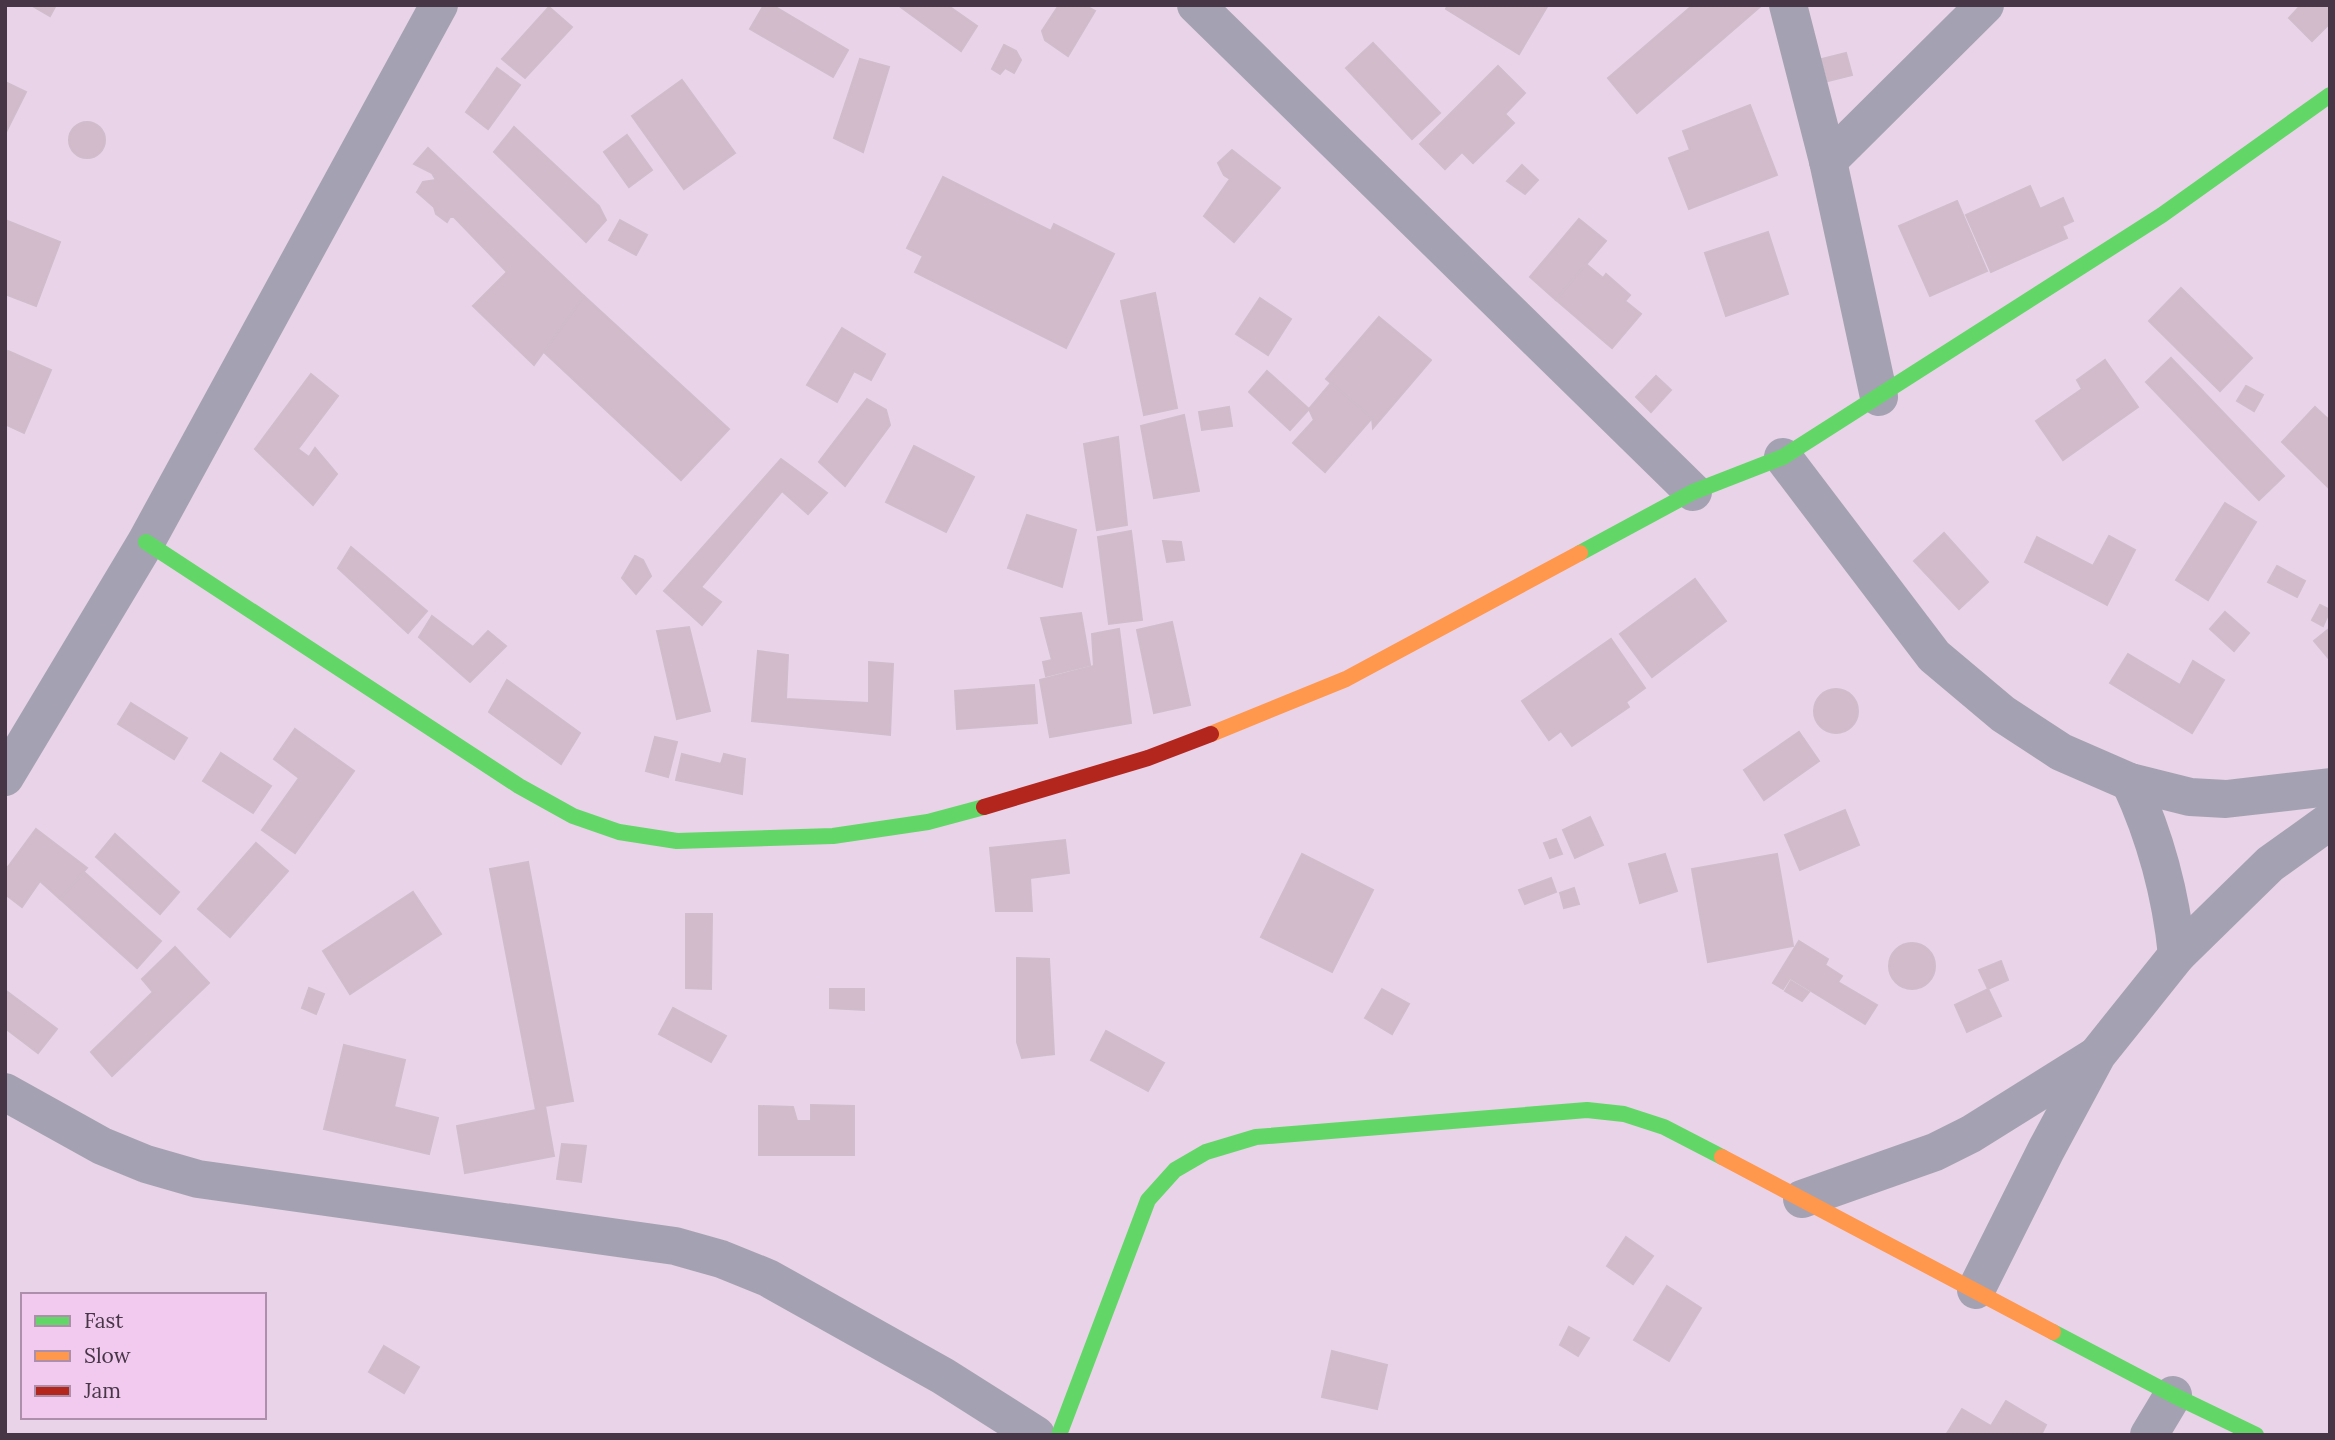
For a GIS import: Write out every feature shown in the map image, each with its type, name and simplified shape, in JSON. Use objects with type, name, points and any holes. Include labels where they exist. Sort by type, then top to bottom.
[{"type":"street","points":[[5,776],[146,542],[439,5]]},
{"type":"street","points":[[1196,5],[1693,492]]},
{"type":"street","points":[[1787,5],[1828,161],[1880,397]]},
{"type":"street","points":[[1828,161],[1985,5]]},
{"type":"street","points":[[146,542],[519,786],[573,816],[619,832],[677,841],[833,836],[928,822],[1148,758],[1346,679],[1693,492],[1783,457],[2162,215],[2330,95]]},
{"type":"street","points":[[1783,457],[1934,656],[2003,714],[2061,752],[2130,782],[2189,797],[2226,799],[2330,788]]},
{"type":"street","points":[[2130,782],[2148,821],[2163,871],[2174,920],[2177,955]]},
{"type":"street","points":[[1976,1290],[2096,1055],[2177,955],[2270,864],[2330,821]]},
{"type":"street","points":[[1802,1199],[1935,1152],[1971,1134],[2096,1055]]},
{"type":"street","points":[[5,1092],[102,1146],[146,1164],[198,1179],[675,1246],[721,1259],[768,1278],[931,1369],[1036,1435]]},
{"type":"street","points":[[1059,1435],[1149,1200],[1175,1170],[1206,1152],[1256,1137],[1587,1110],[1624,1114],[1664,1126],[2174,1395],[2256,1435]]},
{"type":"street","points":[[2149,1435],[2174,1395]]},
{"type":"building","points":[[31,5],[56,5],[50,16]]},
{"type":"building","points":[[764,5],[772,5],[848,50],[833,77],[750,29]]},
{"type":"building","points":[[898,5],[947,5],[977,26],[961,51]]},
{"type":"building","points":[[1059,5],[1084,5],[1095,11],[1068,56],[1045,40],[1042,31]]},
{"type":"building","points":[[1448,5],[1548,5],[1519,54],[1446,9]]},
{"type":"building","points":[[1693,5],[1762,5],[1637,113],[1608,78]]},
{"type":"building","points":[[2301,5],[2330,5],[2330,23],[2312,41],[2289,18]]},
{"type":"building","points":[[549,7],[572,27],[525,78],[502,59]]},
{"type":"building","points":[[1373,43],[1440,113],[1412,139],[1346,68]]},
{"type":"building","points":[[1004,45],[1016,51],[1021,60],[1014,73],[1005,68],[1000,74],[992,69]]},
{"type":"building","points":[[1846,53],[1852,75],[1828,81],[1822,59]]},
{"type":"building","points":[[860,59],[889,67],[863,152],[834,138]]},
{"type":"building","points":[[1498,66],[1525,93],[1505,114],[1514,123],[1473,163],[1462,152],[1445,169],[1420,144]]},
{"type":"building","points":[[497,68],[520,85],[488,129],[466,112]]},
{"type":"building","points":[[682,80],[735,153],[684,189],[632,116]]},
{"type":"building","points":[[5,82],[26,92],[5,134]]},
{"type":"building","points":[[1750,105],[1777,175],[1689,209],[1669,158],[1690,150],[1683,131]]},
{"type":"building","points":[[87,122],[100,127],[105,140],[100,153],[87,158],[74,153],[69,140],[74,127]]},
{"type":"building","points":[[514,127],[599,206],[606,220],[586,242],[494,152]]},
{"type":"building","points":[[627,135],[652,170],[629,187],[604,152]]},
{"type":"building","points":[[428,148],[584,296],[534,365],[473,306],[507,272],[454,217],[450,217],[447,222],[436,214],[434,207],[417,192],[423,182],[436,180],[432,173],[414,164]]},
{"type":"building","points":[[1232,150],[1280,188],[1234,242],[1204,216],[1230,179],[1224,175],[1218,163]]},
{"type":"building","points":[[1522,165],[1538,180],[1525,194],[1507,181]]},
{"type":"building","points":[[943,177],[1051,231],[1054,224],[1114,254],[1066,348],[915,272],[923,256],[907,248]]},
{"type":"building","points":[[2030,186],[2040,209],[2063,198],[2073,221],[2062,226],[2067,238],[1991,272],[1966,215]]},
{"type":"building","points":[[1957,201],[1987,271],[1930,296],[1899,226]]},
{"type":"building","points":[[1579,219],[1606,241],[1556,300],[1530,277]]},
{"type":"building","points":[[5,220],[60,242],[36,306],[5,294]]},
{"type":"building","points":[[620,220],[647,235],[636,255],[609,240]]},
{"type":"building","points":[[1768,232],[1788,294],[1726,316],[1705,253]]},
{"type":"building","points":[[1586,264],[1603,278],[1606,274],[1630,295],[1625,301],[1641,314],[1612,348],[1556,300]]},
{"type":"building","points":[[2181,288],[2252,358],[2220,391],[2149,321]]},
{"type":"building","points":[[1155,293],[1177,408],[1144,415],[1121,301]]},
{"type":"building","points":[[584,296],[729,429],[681,480],[544,352]]},
{"type":"building","points":[[1260,298],[1291,319],[1268,355],[1236,334]]},
{"type":"building","points":[[1379,317],[1431,360],[1373,428],[1372,418],[1326,379]]},
{"type":"building","points":[[842,328],[885,354],[871,380],[854,371],[837,402],[807,385]]},
{"type":"building","points":[[8,351],[51,370],[24,433],[5,424],[5,358]]},
{"type":"building","points":[[2171,358],[2284,476],[2259,500],[2146,382]]},
{"type":"building","points":[[2105,360],[2138,407],[2063,460],[2036,421],[2082,389],[2077,380]]},
{"type":"building","points":[[1267,371],[1309,409],[1290,430],[1249,392]]},
{"type":"building","points":[[311,374],[338,396],[298,449],[309,457],[315,448],[337,474],[313,505],[255,449]]},
{"type":"building","points":[[1656,376],[1671,390],[1651,412],[1636,397]]},
{"type":"building","points":[[1331,383],[1372,418],[1325,472],[1293,443],[1314,420],[1309,409]]},
{"type":"building","points":[[2246,386],[2263,395],[2254,411],[2237,401]]},
{"type":"building","points":[[867,399],[886,410],[890,425],[845,486],[819,462]]},
{"type":"building","points":[[1229,407],[1232,426],[1202,430],[1199,412]]},
{"type":"building","points":[[2315,407],[2330,421],[2330,489],[2282,442]]},
{"type":"building","points":[[1184,415],[1199,491],[1154,498],[1141,426]]},
{"type":"building","points":[[1118,437],[1127,525],[1097,530],[1084,444]]},
{"type":"building","points":[[914,446],[974,477],[946,532],[886,502]]},
{"type":"building","points":[[781,459],[827,493],[808,514],[782,491],[701,587],[721,602],[702,625],[664,591]]},
{"type":"building","points":[[2225,503],[2256,522],[2208,600],[2176,580]]},
{"type":"building","points":[[1027,515],[1076,530],[1062,587],[1008,568]]},
{"type":"building","points":[[1131,531],[1142,620],[1109,624],[1098,537]]},
{"type":"building","points":[[1944,533],[1988,582],[1959,609],[1914,561]]},
{"type":"building","points":[[2109,536],[2135,550],[2107,605],[2025,562],[2037,537],[2093,566]]},
{"type":"building","points":[[1163,541],[1181,542],[1184,560],[1167,562]]},
{"type":"building","points":[[351,547],[427,611],[408,633],[338,568]]},
{"type":"building","points":[[635,556],[643,560],[651,576],[636,594],[622,578]]},
{"type":"building","points":[[2277,566],[2305,581],[2297,597],[2268,582]]},
{"type":"building","points":[[1695,579],[1726,621],[1652,677],[1620,634]]},
{"type":"building","points":[[2320,605],[2330,610],[2323,626],[2312,620]]},
{"type":"building","points":[[2225,612],[2249,633],[2234,651],[2210,629]]},
{"type":"building","points":[[1081,613],[1090,665],[1046,676],[1043,662],[1052,660],[1041,618]]},
{"type":"building","points":[[432,616],[473,647],[488,631],[506,646],[470,682],[419,637]]},
{"type":"building","points":[[1172,622],[1190,705],[1154,713],[1137,630]]},
{"type":"building","points":[[689,627],[710,711],[677,719],[657,631]]},
{"type":"building","points":[[2330,628],[2330,660],[2314,641]]},
{"type":"building","points":[[1119,629],[1131,723],[1050,737],[1040,680],[1094,666],[1092,634]]},
{"type":"building","points":[[1611,639],[1645,688],[1626,702],[1629,707],[1572,746],[1561,731],[1549,740],[1522,701]]},
{"type":"building","points":[[758,651],[788,655],[786,699],[869,703],[869,662],[893,664],[890,735],[752,721]]},
{"type":"building","points":[[2128,654],[2180,685],[2193,661],[2224,680],[2192,733],[2110,683]]},
{"type":"building","points":[[507,680],[580,733],[561,764],[489,712]]},
{"type":"building","points":[[1034,685],[1037,723],[957,729],[955,691]]},
{"type":"building","points":[[1836,689],[1845,690],[1852,695],[1857,702],[1857,720],[1852,727],[1845,732],[1836,733],[1827,732],[1820,727],[1815,720],[1814,711],[1815,702],[1820,695],[1827,690]]},
{"type":"building","points":[[131,703],[187,738],[174,759],[118,724]]},
{"type":"building","points":[[295,729],[354,771],[295,853],[262,830],[299,778],[274,759]]},
{"type":"building","points":[[1799,732],[1819,761],[1764,800],[1744,770]]},
{"type":"building","points":[[655,737],[677,742],[668,777],[646,771]]},
{"type":"building","points":[[221,753],[271,786],[253,813],[203,781]]},
{"type":"building","points":[[682,754],[721,764],[724,754],[745,759],[742,794],[676,780]]},
{"type":"building","points":[[1845,810],[1859,845],[1800,870],[1785,835]]},
{"type":"building","points":[[1590,817],[1603,845],[1575,858],[1563,830]]},
{"type":"building","points":[[36,829],[87,868],[60,899],[40,881],[22,907],[5,894],[5,871]]},
{"type":"building","points":[[115,834],[179,892],[160,914],[96,857]]},
{"type":"building","points":[[1556,839],[1562,854],[1550,858],[1544,843]]},
{"type":"building","points":[[1065,840],[1069,873],[1030,878],[1032,911],[996,911],[990,848]]},
{"type":"building","points":[[256,843],[288,871],[230,937],[198,909]]},
{"type":"building","points":[[1302,854],[1373,890],[1332,972],[1261,937]]},
{"type":"building","points":[[1665,854],[1677,891],[1640,903],[1629,864]]},
{"type":"building","points":[[1777,854],[1793,946],[1708,962],[1692,869]]},
{"type":"building","points":[[528,862],[573,1101],[545,1106],[554,1156],[465,1173],[457,1126],[536,1110],[490,869]]},
{"type":"building","points":[[84,872],[161,941],[137,968],[60,899]]},
{"type":"building","points":[[1551,878],[1556,892],[1525,904],[1519,890]]},
{"type":"building","points":[[1574,888],[1579,904],[1564,908],[1560,893]]},
{"type":"building","points":[[413,892],[441,934],[350,994],[323,951]]},
{"type":"building","points":[[686,914],[712,914],[711,989],[686,988]]},
{"type":"building","points":[[1799,941],[1828,959],[1825,965],[1842,976],[1838,982],[1877,1005],[1865,1024],[1790,978],[1783,989],[1773,983]]},
{"type":"building","points":[[1912,943],[1929,949],[1935,966],[1929,983],[1912,989],[1895,983],[1889,966],[1895,949]]},
{"type":"building","points":[[175,947],[209,983],[112,1076],[91,1052],[153,992],[142,979]]},
{"type":"building","points":[[1017,958],[1049,959],[1054,1054],[1022,1058],[1017,1042]]},
{"type":"building","points":[[2001,961],[2008,980],[1988,989],[1979,970]]},
{"type":"building","points":[[1791,981],[1809,992],[1802,1001],[1785,991]]},
{"type":"building","points":[[309,988],[324,994],[316,1014],[302,1008]]},
{"type":"building","points":[[830,989],[864,989],[864,1010],[830,1008]]},
{"type":"building","points":[[1382,989],[1409,1004],[1392,1034],[1365,1018]]},
{"type":"building","points":[[1988,989],[2001,1016],[1967,1032],[1955,1005]]},
{"type":"building","points":[[5,990],[57,1029],[38,1053],[5,1028]]},
{"type":"building","points":[[673,1008],[726,1036],[711,1062],[659,1034]]},
{"type":"building","points":[[1106,1031],[1164,1063],[1148,1091],[1091,1060]]},
{"type":"building","points":[[344,1045],[405,1060],[394,1107],[438,1118],[429,1154],[324,1129]]},
{"type":"building","points":[[811,1105],[854,1106],[854,1155],[759,1155],[759,1106],[793,1107],[797,1121],[811,1121]]},
{"type":"building","points":[[562,1144],[586,1146],[581,1182],[557,1179]]},
{"type":"building","points":[[1626,1237],[1653,1256],[1633,1284],[1607,1266]]},
{"type":"building","points":[[1667,1286],[1701,1308],[1669,1361],[1634,1340]]},
{"type":"building","points":[[1569,1327],[1589,1338],[1578,1356],[1560,1345]]},
{"type":"building","points":[[384,1346],[419,1367],[404,1393],[369,1372]]},
{"type":"building","points":[[1332,1351],[1387,1365],[1377,1409],[1322,1397]]},
{"type":"building","points":[[2006,1401],[2046,1425],[2041,1435],[1946,1435],[1962,1409],[1991,1426]]},
{"type":"traffic: fast","points":[[1580,553],[1693,492],[1783,457],[2162,215],[2330,95]]},
{"type":"traffic: fast","points":[[146,542],[519,786],[573,816],[619,832],[677,841],[833,836],[928,822],[984,807]]},
{"type":"traffic: fast","points":[[1059,1435],[1148,1200],[1175,1170],[1206,1152],[1256,1137],[1587,1110],[1624,1114],[1664,1127],[1722,1157]]},
{"type":"traffic: fast","points":[[2053,1332],[2256,1435]]},
{"type":"traffic: slow","points":[[1211,734],[1346,679],[1580,553]]},
{"type":"traffic: slow","points":[[1722,1157],[2053,1332]]},
{"type":"traffic: jam","points":[[984,807],[1148,758],[1211,734]]}]
